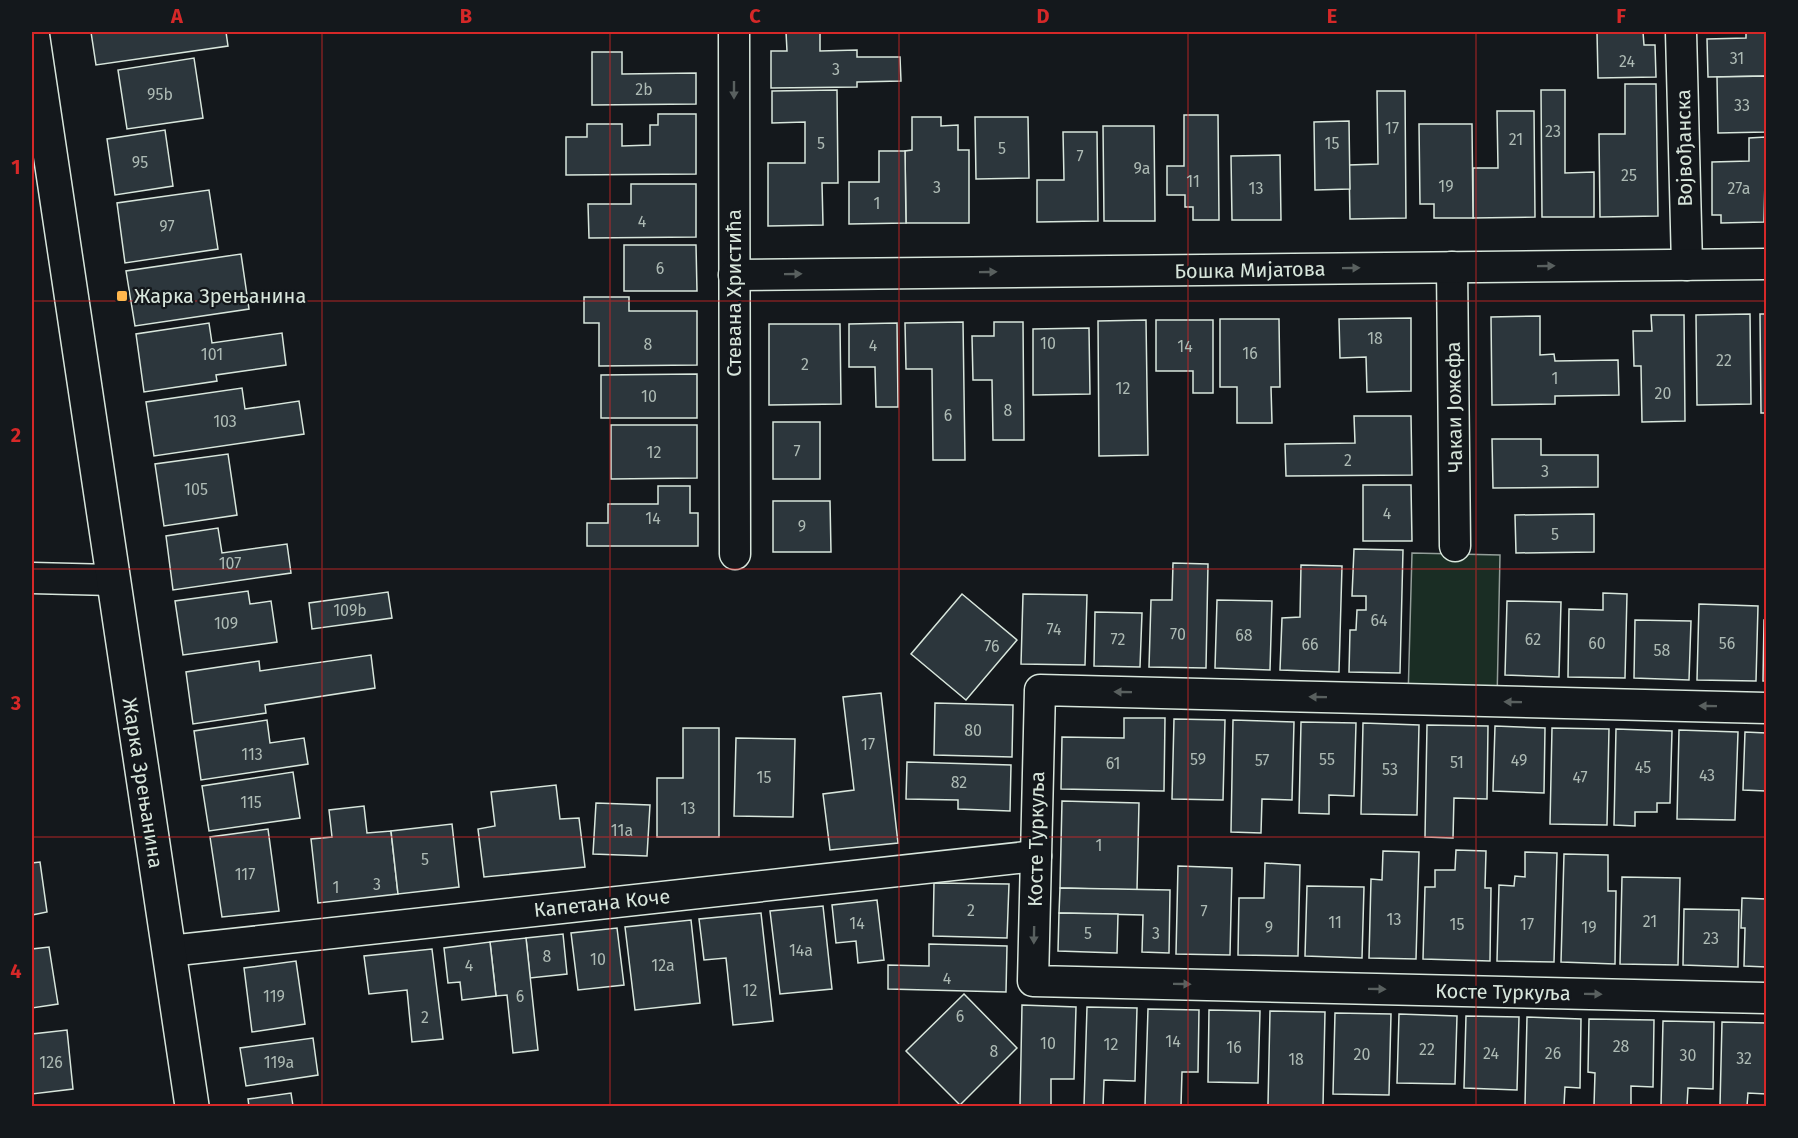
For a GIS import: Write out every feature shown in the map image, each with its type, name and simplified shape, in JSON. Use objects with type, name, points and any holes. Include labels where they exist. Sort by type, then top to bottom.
[{"type":"main road","name":"Жарка Зрењанина","points":[[32,32],[192,1107]]},
{"type":"street","name":"Стевана Христића","points":[[734,32],[735,554]]},
{"type":"street","name":"Војвођанска","points":[[1681,32],[1687,265]]},
{"type":"street","name":"Бошка Мијатова","points":[[734,275],[1767,264]]},
{"type":"street","name":"Чакаи Јожефа","points":[[1452,267],[1455,546]]},
{"type":"street","points":[[32,578],[112,580]]},
{"type":"street","name":"Косте Туркуља","points":[[1767,708],[1040,690],[1033,981],[1767,998]]},
{"type":"street","name":"Капетана Коче","points":[[169,951],[1035,856]]},
{"type":"green space","points":[[1412,553],[1500,555],[1497,701],[1408,699]]},
{"type":"building","points":[[91,32],[226,32],[228,46],[96,65]]},
{"type":"building","points":[[786,32],[820,32],[820,51],[857,50],[857,57],[900,57],[901,81],[857,82],[857,87],[771,88],[771,51],[787,51]]},
{"type":"building","points":[[1597,32],[1643,32],[1644,45],[1655,45],[1656,77],[1598,78]]},
{"type":"building","points":[[1746,32],[1766,32],[1766,76],[1708,77],[1707,39],[1746,38]]},
{"type":"building","points":[[592,52],[622,52],[622,74],[696,73],[696,104],[592,105]]},
{"type":"building","points":[[194,58],[203,118],[127,129],[118,70]]},
{"type":"building","points":[[1766,76],[1766,132],[1718,133],[1717,77]]},
{"type":"building","points":[[1625,84],[1656,84],[1658,216],[1600,217],[1599,134],[1625,134]]},
{"type":"building","points":[[837,90],[838,183],[822,183],[823,225],[768,226],[768,163],[805,163],[805,122],[772,123],[772,91]]},
{"type":"building","points":[[1541,90],[1565,90],[1565,173],[1594,172],[1594,217],[1542,217]]},
{"type":"building","points":[[1377,91],[1405,91],[1406,218],[1350,219],[1349,165],[1378,164]]},
{"type":"building","points":[[1497,111],[1534,111],[1535,217],[1473,218],[1473,168],[1498,168]]},
{"type":"building","points":[[658,114],[696,114],[696,174],[566,175],[566,137],[587,137],[587,124],[622,124],[622,146],[650,145],[650,125],[658,125]]},
{"type":"building","points":[[1184,115],[1218,115],[1219,220],[1193,220],[1193,207],[1185,207],[1185,195],[1167,195],[1167,166],[1184,166]]},
{"type":"building","points":[[912,117],[941,117],[941,126],[958,125],[958,150],[969,150],[969,223],[906,223],[905,151],[912,150]]},
{"type":"building","points":[[975,117],[1028,117],[1029,178],[976,179]]},
{"type":"building","points":[[1349,121],[1350,189],[1315,190],[1314,122]]},
{"type":"building","points":[[1419,124],[1472,124],[1473,218],[1434,218],[1434,204],[1420,204]]},
{"type":"building","points":[[1103,126],[1154,126],[1155,221],[1104,221]]},
{"type":"building","points":[[165,130],[173,186],[115,195],[107,139]]},
{"type":"building","points":[[1063,132],[1097,132],[1098,221],[1037,222],[1037,180],[1064,180]]},
{"type":"building","points":[[1766,137],[1764,222],[1721,223],[1721,215],[1712,215],[1712,162],[1749,161],[1749,138]]},
{"type":"building","points":[[879,151],[905,151],[906,223],[849,224],[849,182],[879,182]]},
{"type":"building","points":[[1280,155],[1281,220],[1232,220],[1231,156]]},
{"type":"building","points":[[631,184],[696,184],[696,237],[589,238],[588,204],[631,204]]},
{"type":"building","points":[[209,190],[218,249],[125,263],[117,203]]},
{"type":"building","points":[[624,245],[696,245],[697,291],[624,291]]},
{"type":"building","points":[[241,254],[249,309],[135,326],[126,271]]},
{"type":"building","points":[[584,297],[629,297],[629,311],[697,311],[697,365],[599,366],[599,323],[584,323]]},
{"type":"building","points":[[1750,314],[1751,404],[1697,405],[1696,315]]},
{"type":"building","points":[[1760,314],[1766,314],[1766,413],[1761,413]]},
{"type":"building","points":[[1651,315],[1684,315],[1685,421],[1642,422],[1641,366],[1634,366],[1633,331],[1652,331]]},
{"type":"building","points":[[1540,316],[1540,355],[1554,354],[1555,361],[1618,360],[1619,395],[1555,396],[1555,404],[1492,405],[1491,317]]},
{"type":"building","points":[[1411,318],[1411,391],[1367,392],[1366,357],[1340,358],[1339,319]]},
{"type":"building","points":[[1220,319],[1279,319],[1280,387],[1271,387],[1272,423],[1237,423],[1237,387],[1220,387]]},
{"type":"building","points":[[1146,320],[1148,455],[1099,456],[1098,321]]},
{"type":"building","points":[[1156,320],[1213,320],[1213,393],[1193,393],[1193,371],[1156,371]]},
{"type":"building","points":[[963,322],[965,460],[933,460],[932,369],[906,369],[905,323]]},
{"type":"building","points":[[994,322],[1023,322],[1024,440],[993,440],[992,380],[973,380],[972,336],[994,336]]},
{"type":"building","points":[[209,323],[212,343],[282,333],[286,365],[216,375],[217,381],[144,392],[136,334]]},
{"type":"building","points":[[897,323],[898,407],[876,407],[875,367],[849,367],[849,324]]},
{"type":"building","points":[[769,324],[840,324],[841,404],[769,405]]},
{"type":"building","points":[[1089,328],[1090,394],[1033,395],[1033,329]]},
{"type":"building","points":[[697,374],[697,418],[601,418],[601,375]]},
{"type":"building","points":[[242,388],[245,409],[299,401],[304,434],[154,456],[146,402]]},
{"type":"building","points":[[1354,416],[1411,416],[1412,475],[1286,476],[1285,444],[1355,443]]},
{"type":"building","points":[[773,422],[820,422],[820,479],[773,479]]},
{"type":"building","points":[[611,425],[697,425],[697,478],[611,479]]},
{"type":"building","points":[[1492,439],[1541,439],[1541,455],[1598,455],[1598,487],[1493,488]]},
{"type":"building","points":[[228,454],[237,515],[164,526],[155,464]]},
{"type":"building","points":[[1363,485],[1411,485],[1412,541],[1363,541]]},
{"type":"building","points":[[658,486],[690,486],[690,513],[698,513],[698,546],[587,546],[587,523],[608,523],[608,504],[658,504]]},
{"type":"building","points":[[773,501],[830,501],[831,552],[773,552]]},
{"type":"building","points":[[1594,514],[1594,552],[1516,553],[1515,515]]},
{"type":"building","points":[[218,528],[222,553],[287,544],[291,573],[173,590],[166,536]]},
{"type":"building","points":[[1354,549],[1403,550],[1400,673],[1349,672],[1350,630],[1356,630],[1357,610],[1366,610],[1366,596],[1352,596]]},
{"type":"building","points":[[1173,563],[1208,564],[1206,668],[1149,667],[1151,600],[1172,600]]},
{"type":"building","points":[[1301,565],[1342,566],[1339,672],[1280,670],[1282,618],[1300,617]]},
{"type":"building","points":[[248,591],[250,604],[271,601],[277,642],[183,655],[175,601]]},
{"type":"building","points":[[388,592],[392,618],[312,629],[309,603]]},
{"type":"building","points":[[1603,593],[1627,594],[1625,678],[1568,677],[1569,609],[1603,610]]},
{"type":"building","points":[[962,594],[1017,640],[966,700],[911,654]]},
{"type":"building","points":[[1023,594],[1087,595],[1085,665],[1021,664]]},
{"type":"building","points":[[1217,600],[1272,601],[1270,670],[1215,668]]},
{"type":"building","points":[[1507,601],[1561,602],[1559,677],[1505,675]]},
{"type":"building","points":[[1699,604],[1758,606],[1756,681],[1697,680]]},
{"type":"building","points":[[1095,612],[1142,613],[1140,667],[1094,666]]},
{"type":"building","points":[[1635,620],[1691,621],[1689,680],[1634,678]]},
{"type":"building","points":[[1764,620],[1766,620],[1766,681],[1763,681]]},
{"type":"building","points":[[371,655],[375,688],[265,705],[266,713],[193,724],[186,672],[259,661],[260,671]]},
{"type":"building","points":[[881,693],[898,843],[830,850],[823,794],[854,790],[843,697]]},
{"type":"building","points":[[935,703],[1013,705],[1012,757],[934,755]]},
{"type":"building","points":[[1124,718],[1165,718],[1164,791],[1061,789],[1062,737],[1124,738]]},
{"type":"building","points":[[1174,719],[1225,720],[1223,800],[1172,799]]},
{"type":"building","points":[[267,720],[270,743],[304,738],[308,764],[201,780],[194,731]]},
{"type":"building","points":[[1233,720],[1294,722],[1292,800],[1262,799],[1261,833],[1231,832]]},
{"type":"building","points":[[1301,722],[1356,723],[1354,796],[1329,795],[1329,814],[1299,813]]},
{"type":"building","points":[[1363,723],[1419,725],[1417,815],[1361,814]]},
{"type":"building","points":[[1427,725],[1488,726],[1487,799],[1454,798],[1453,838],[1425,837]]},
{"type":"building","points":[[1495,726],[1545,728],[1544,793],[1493,791]]},
{"type":"building","points":[[683,728],[719,728],[719,837],[657,837],[657,778],[683,778]]},
{"type":"building","points":[[1552,728],[1609,729],[1607,825],[1550,824]]},
{"type":"building","points":[[1616,729],[1672,731],[1670,803],[1657,803],[1657,812],[1635,812],[1635,826],[1614,825]]},
{"type":"building","points":[[1679,730],[1738,732],[1735,820],[1677,819]]},
{"type":"building","points":[[1745,732],[1766,733],[1766,791],[1743,790]]},
{"type":"building","points":[[736,738],[795,739],[793,817],[734,816]]},
{"type":"building","points":[[907,762],[1011,765],[1010,811],[958,809],[958,800],[906,799]]},
{"type":"building","points":[[293,772],[300,818],[209,831],[202,786]]},
{"type":"building","points":[[556,785],[560,819],[579,818],[585,867],[484,877],[478,829],[495,826],[491,792]]},
{"type":"building","points":[[1062,801],[1139,803],[1137,890],[1060,888]]},
{"type":"building","points":[[596,803],[650,805],[647,856],[593,854]]},
{"type":"building","points":[[364,806],[367,833],[391,831],[398,894],[318,903],[311,839],[332,837],[329,810]]},
{"type":"building","points":[[452,824],[459,887],[398,894],[391,831]]},
{"type":"building","points":[[268,829],[279,911],[222,917],[210,837]]},
{"type":"building","points":[[1456,850],[1486,851],[1485,888],[1491,888],[1490,961],[1423,959],[1425,887],[1435,887],[1435,870],[1455,870]]},
{"type":"building","points":[[1383,851],[1419,852],[1416,959],[1369,958],[1371,879],[1382,880]]},
{"type":"building","points":[[1525,852],[1557,853],[1554,962],[1497,961],[1499,885],[1514,886],[1515,876],[1525,877]]},
{"type":"building","points":[[1564,854],[1608,855],[1608,891],[1616,891],[1615,964],[1561,962]]},
{"type":"building","points":[[40,862],[47,912],[32,915],[32,863]]},
{"type":"building","points":[[1265,863],[1300,865],[1298,956],[1238,955],[1239,898],[1264,898]]},
{"type":"building","points":[[1178,866],[1232,868],[1230,955],[1176,954]]},
{"type":"building","points":[[1622,877],[1680,878],[1678,965],[1620,964]]},
{"type":"building","points":[[934,883],[1009,884],[1007,938],[933,936]]},
{"type":"building","points":[[1307,886],[1364,887],[1362,958],[1305,956]]},
{"type":"building","points":[[1060,888],[1170,890],[1169,953],[1142,952],[1143,915],[1059,913]]},
{"type":"building","points":[[1742,898],[1766,899],[1766,967],[1744,966],[1745,928],[1741,928]]},
{"type":"building","points":[[877,900],[884,960],[858,963],[856,941],[836,943],[832,905]]},
{"type":"building","points":[[823,906],[832,989],[780,994],[770,911]]},
{"type":"building","points":[[1684,909],[1739,910],[1738,967],[1683,965]]},
{"type":"building","points":[[761,913],[773,1021],[733,1025],[726,958],[704,960],[699,919]]},
{"type":"building","points":[[1059,913],[1118,914],[1117,953],[1058,951]]},
{"type":"building","points":[[691,920],[700,1003],[635,1010],[625,927]]},
{"type":"building","points":[[617,928],[624,985],[578,990],[571,933]]},
{"type":"building","points":[[563,934],[567,974],[530,978],[526,938]]},
{"type":"building","points":[[526,938],[538,1050],[513,1053],[507,995],[496,996],[490,942]]},
{"type":"building","points":[[490,942],[496,996],[462,1000],[460,982],[448,983],[444,948]]},
{"type":"building","points":[[929,944],[1007,946],[1006,992],[888,989],[888,965],[929,966]]},
{"type":"building","points":[[49,947],[58,1004],[32,1008],[32,949]]},
{"type":"building","points":[[432,949],[443,1039],[412,1042],[407,990],[369,994],[364,956]]},
{"type":"building","points":[[296,961],[305,1024],[252,1032],[244,968]]},
{"type":"building","points":[[964,994],[1017,1048],[960,1105],[906,1051]]},
{"type":"building","points":[[1022,1005],[1076,1007],[1074,1079],[1051,1079],[1051,1106],[1020,1106]]},
{"type":"building","points":[[1087,1007],[1137,1008],[1135,1081],[1104,1080],[1103,1106],[1084,1106]]},
{"type":"building","points":[[1148,1009],[1199,1010],[1198,1072],[1182,1072],[1181,1106],[1145,1106]]},
{"type":"building","points":[[1209,1010],[1260,1011],[1258,1083],[1208,1082]]},
{"type":"building","points":[[1270,1011],[1325,1012],[1323,1106],[1268,1105]]},
{"type":"building","points":[[1335,1013],[1391,1014],[1389,1095],[1333,1094]]},
{"type":"building","points":[[1399,1014],[1457,1016],[1455,1084],[1397,1083]]},
{"type":"building","points":[[1466,1016],[1519,1017],[1517,1090],[1464,1088]]},
{"type":"building","points":[[1527,1017],[1581,1019],[1580,1088],[1565,1087],[1564,1106],[1525,1106]]},
{"type":"building","points":[[1589,1019],[1654,1020],[1653,1087],[1631,1086],[1631,1106],[1594,1106],[1595,1073],[1588,1072]]},
{"type":"building","points":[[1663,1021],[1714,1022],[1713,1089],[1688,1088],[1687,1106],[1661,1106]]},
{"type":"building","points":[[1722,1022],[1766,1023],[1766,1094],[1748,1093],[1747,1106],[1720,1106]]},
{"type":"building","points":[[67,1030],[73,1089],[32,1094],[32,1034]]},
{"type":"building","points":[[313,1038],[318,1075],[246,1086],[240,1048]]},
{"type":"building","points":[[291,1093],[293,1106],[249,1106],[248,1099]]},
{"type":"place","name":"Жарка Зрењанина","points":[[122,296]]}]
